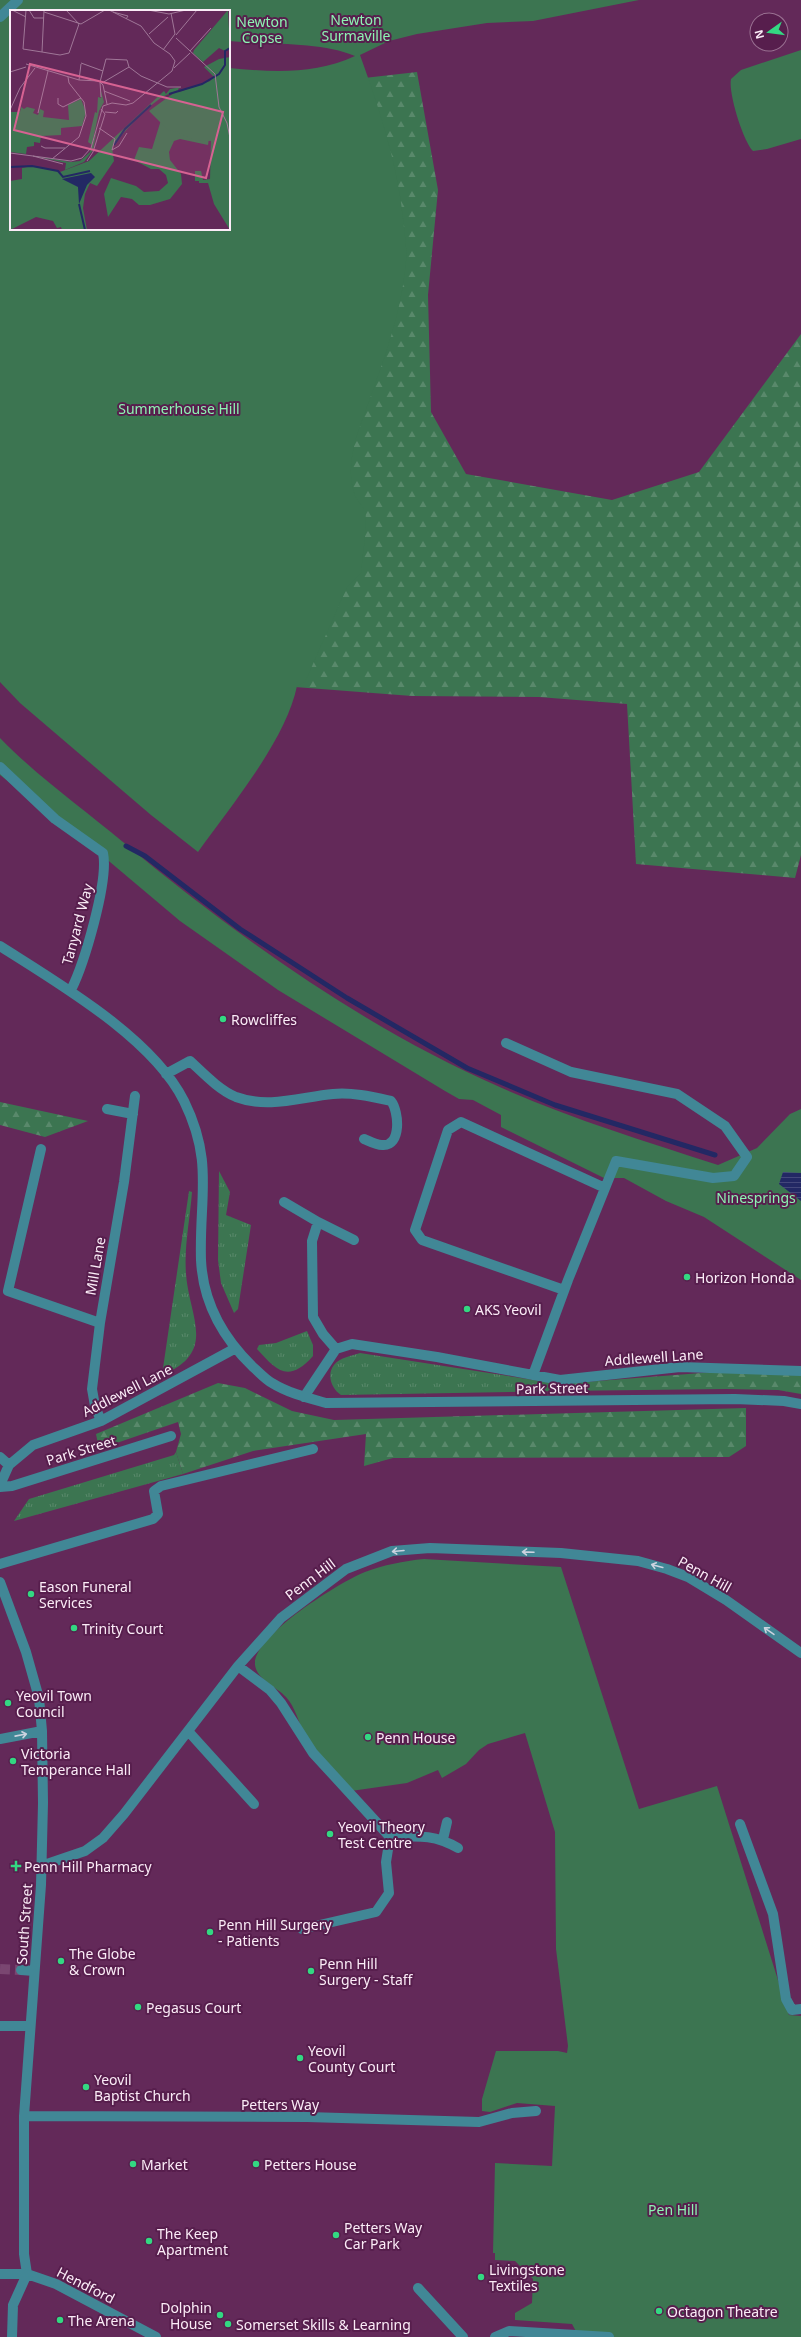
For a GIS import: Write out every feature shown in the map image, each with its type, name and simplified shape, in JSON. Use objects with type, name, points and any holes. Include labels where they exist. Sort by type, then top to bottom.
[{"type":"street","points":[[0,17],[18,0]]},
{"type":"street","name":"Tanyard Way","points":[[0,767],[55,819],[103,853],[102,889],[78,972],[70,990]]},
{"type":"street","name":"Park Street","points":[[0,946],[70,990],[146,1050],[166,1074],[183,1099],[197,1131],[204,1166],[201,1259],[204,1289],[216,1320],[234,1349],[271,1383],[304,1397],[326,1403],[350,1404],[735,1399],[784,1401],[801,1404]]},
{"type":"street","points":[[506,1043],[571,1072],[677,1094],[725,1126],[747,1157],[734,1176],[712,1178],[616,1162],[564,1290],[533,1375]]},
{"type":"street","points":[[166,1074],[190,1061],[234,1096],[254,1102],[290,1101],[335,1094],[359,1095],[391,1101],[398,1119],[397,1131],[390,1143],[383,1146],[364,1139]]},
{"type":"street","name":"Mill Lane","points":[[101,1421],[95,1406],[92,1388],[100,1323],[124,1182],[135,1096]]},
{"type":"street","points":[[107,1110],[133,1114]]},
{"type":"street","points":[[564,1290],[422,1240],[415,1230],[448,1130],[461,1122],[605,1188]]},
{"type":"street","points":[[41,1149],[8,1291],[100,1323]]},
{"type":"street","points":[[284,1202],[318,1222],[354,1240]]},
{"type":"street","points":[[304,1397],[336,1349],[323,1334],[313,1317],[312,1241],[318,1222]]},
{"type":"street","name":"Addlewell Lane","points":[[336,1349],[352,1344],[437,1357],[560,1380],[680,1367],[801,1371]]},
{"type":"street","name":"Addlewell Lane","points":[[0,1486],[9,1465],[33,1445],[101,1421],[234,1349]]},
{"type":"street","name":"Park Street","points":[[0,1486],[12,1486],[171,1436]]},
{"type":"street","points":[[0,1564],[153,1519],[158,1514],[154,1491],[161,1486],[313,1450]]},
{"type":"street","points":[[0,1457],[9,1465]]},
{"type":"street","name":"Penn Hill","points":[[41,1866],[85,1852],[103,1838],[124,1814],[238,1666],[281,1618],[346,1569],[392,1552],[430,1548],[561,1553],[638,1561],[667,1569],[688,1577],[726,1600],[801,1653]]},
{"type":"street","name":"South Street","points":[[0,1582],[26,1652],[39,1698],[42,1731],[41,1866],[24,2116],[24,2254],[27,2274]]},
{"type":"street","points":[[238,1666],[270,1690],[281,1703],[313,1753],[390,1837],[426,1836],[443,1839],[458,1848]]},
{"type":"street","points":[[0,1739],[42,1731]]},
{"type":"street","points":[[188,1731],[254,1804]]},
{"type":"street","points":[[443,1839],[446,1822]]},
{"type":"street","points":[[740,1824],[773,1914],[786,1999],[792,2010],[801,2009]]},
{"type":"street","points":[[302,1929],[376,1912],[389,1893],[386,1862],[390,1837]]},
{"type":"street","points":[[21,1970],[34,1971]]},
{"type":"street","points":[[0,2026],[30,2026]]},
{"type":"street","name":"Petters Way","points":[[24,2116],[299,2117],[479,2122],[512,2113],[536,2111]]},
{"type":"street","name":"Hendford","points":[[0,2274],[27,2274],[56,2284],[156,2337]]},
{"type":"street","points":[[13,2334],[13,2305],[27,2274]]},
{"type":"street","points":[[418,2288],[463,2337]]},
{"type":"street","points":[[495,2337],[509,2331],[609,2337]]},
{"type":"green space","name":"Summerhouse Hill","points":[[0,0],[639,0],[533,21],[487,23],[417,34],[389,41],[360,55],[388,140],[398,184],[406,253],[403,284],[393,329],[387,351],[356,438],[352,459],[351,474],[353,489],[356,498],[365,511],[366,517],[361,573],[347,587],[305,682],[297,686],[291,707],[270,750],[241,794],[198,852],[151,815],[20,703],[0,682]]},
{"type":"green space","points":[[801,50],[801,139],[767,149],[753,151],[749,146],[737,116],[732,94],[731,79],[741,70]]},
{"type":"green space","points":[[417,72],[438,190],[428,295],[431,412],[466,474],[612,500],[699,472],[801,334],[801,855],[795,878],[636,864],[627,704],[539,697],[412,696],[269,685],[329,82]]},
{"type":"green space","name":"Ninesprings","points":[[0,738],[29,766],[60,792],[211,912],[257,946],[352,1009],[401,1038],[502,1088],[582,1120],[718,1165],[757,1148],[790,1114],[801,1109],[801,1280],[704,1217],[666,1201],[624,1178],[604,1178],[501,1127],[501,1115],[473,1100],[459,1099],[278,990],[180,921],[72,830],[0,775]]},
{"type":"green space","points":[[0,1102],[88,1121],[45,1137],[0,1125]]},
{"type":"green space","points":[[219,1171],[230,1192],[226,1215],[251,1225],[238,1309],[234,1313],[221,1283],[218,1260]]},
{"type":"green space","points":[[189,1191],[192,1192],[186,1243],[186,1274],[196,1332],[195,1344],[190,1356],[179,1366],[162,1375]]},
{"type":"green space","points":[[307,1331],[313,1345],[313,1356],[304,1365],[296,1370],[289,1372],[276,1368],[257,1349],[259,1345],[276,1343]]},
{"type":"green space","points":[[360,1353],[559,1384],[559,1391],[341,1395],[331,1382],[330,1373],[334,1365],[339,1360]]},
{"type":"green space","points":[[727,1371],[801,1375],[801,1394],[778,1390],[726,1389],[559,1391],[559,1384]]},
{"type":"green space","points":[[218,1383],[245,1388],[292,1411],[334,1420],[746,1408],[746,1446],[729,1457],[393,1458],[364,1466],[366,1434],[253,1451],[183,1474],[176,1452],[181,1434],[178,1422],[99,1449],[96,1434]]},
{"type":"green space","points":[[176,1452],[183,1474],[14,1521],[29,1499],[174,1455]]},
{"type":"green space","name":"Pen Hill","points":[[424,1559],[561,1567],[639,1809],[717,1786],[789,2015],[801,2016],[801,2337],[579,2337],[572,2324],[515,2320],[515,2313],[532,2303],[533,2279],[515,2261],[495,2260],[495,2253],[493,2253],[495,2163],[552,2166],[555,2106],[517,2103],[490,2112],[482,2111],[482,2099],[496,2051],[558,2051],[567,2053],[568,2046],[556,1949],[555,1832],[525,1733],[488,1744],[479,1750],[466,1764],[442,1778],[438,1770],[407,1783],[351,1791],[309,1743],[295,1710],[286,1697],[259,1675],[255,1665],[258,1653],[267,1640],[282,1625],[318,1598],[365,1572],[379,1567]]},
{"type":"shaded area","points":[[783,1172],[801,1173],[801,1201],[779,1184]]},
{"type":"waterway","points":[[126,846],[145,856],[240,929],[347,998],[467,1068],[555,1105],[715,1155]]},
{"type":"tunnel","points":[[0,1969],[21,1970]]},
{"type":"place","name":"Rowcliffes","points":[[223,1019]]},
{"type":"place","name":"Horizon Honda","points":[[687,1277]]},
{"type":"place","name":"AKS Yeovil","points":[[467,1309]]},
{"type":"place","name":"Eason Funeral Services","points":[[31,1594]]},
{"type":"place","name":"Trinity Court","points":[[74,1628]]},
{"type":"place","name":"Yeovil Town Council","points":[[8,1703]]},
{"type":"place","name":"Penn House","points":[[368,1737]]},
{"type":"place","name":"Victoria Temperance Hall","points":[[13,1761]]},
{"type":"place","name":"Yeovil Theory Test Centre","points":[[330,1834]]},
{"type":"place","name":"Penn Hill Pharmacy","points":[[16,1866]]},
{"type":"place","name":"Penn Hill Surgery - Patients","points":[[210,1932]]},
{"type":"place","name":"The Globe & Crown","points":[[61,1961]]},
{"type":"place","name":"Penn Hill Surgery - Staff","points":[[311,1971]]},
{"type":"place","name":"Pegasus Court","points":[[138,2007]]},
{"type":"place","name":"Yeovil County Court","points":[[300,2058]]},
{"type":"place","name":"Yeovil Baptist Church","points":[[86,2087]]},
{"type":"place","name":"Market","points":[[133,2164]]},
{"type":"place","name":"Petters House","points":[[256,2164]]},
{"type":"place","name":"Petters Way Car Park","points":[[336,2235]]},
{"type":"place","name":"The Keep Apartment","points":[[149,2241]]},
{"type":"place","name":"Livingstone Textiles","points":[[481,2277]]},
{"type":"place","name":"Octagon Theatre","points":[[659,2311]]},
{"type":"place","name":"Dolphin House","points":[[220,2315]]},
{"type":"place","name":"The Arena","points":[[60,2320]]},
{"type":"place","name":"Somerset Skills & Learning","points":[[228,2324]]},
{"type":"park label","name":"Newton Surmaville","points":[[356,28]]},
{"type":"park label","name":"Newton Copse","points":[[262,30]]}]
